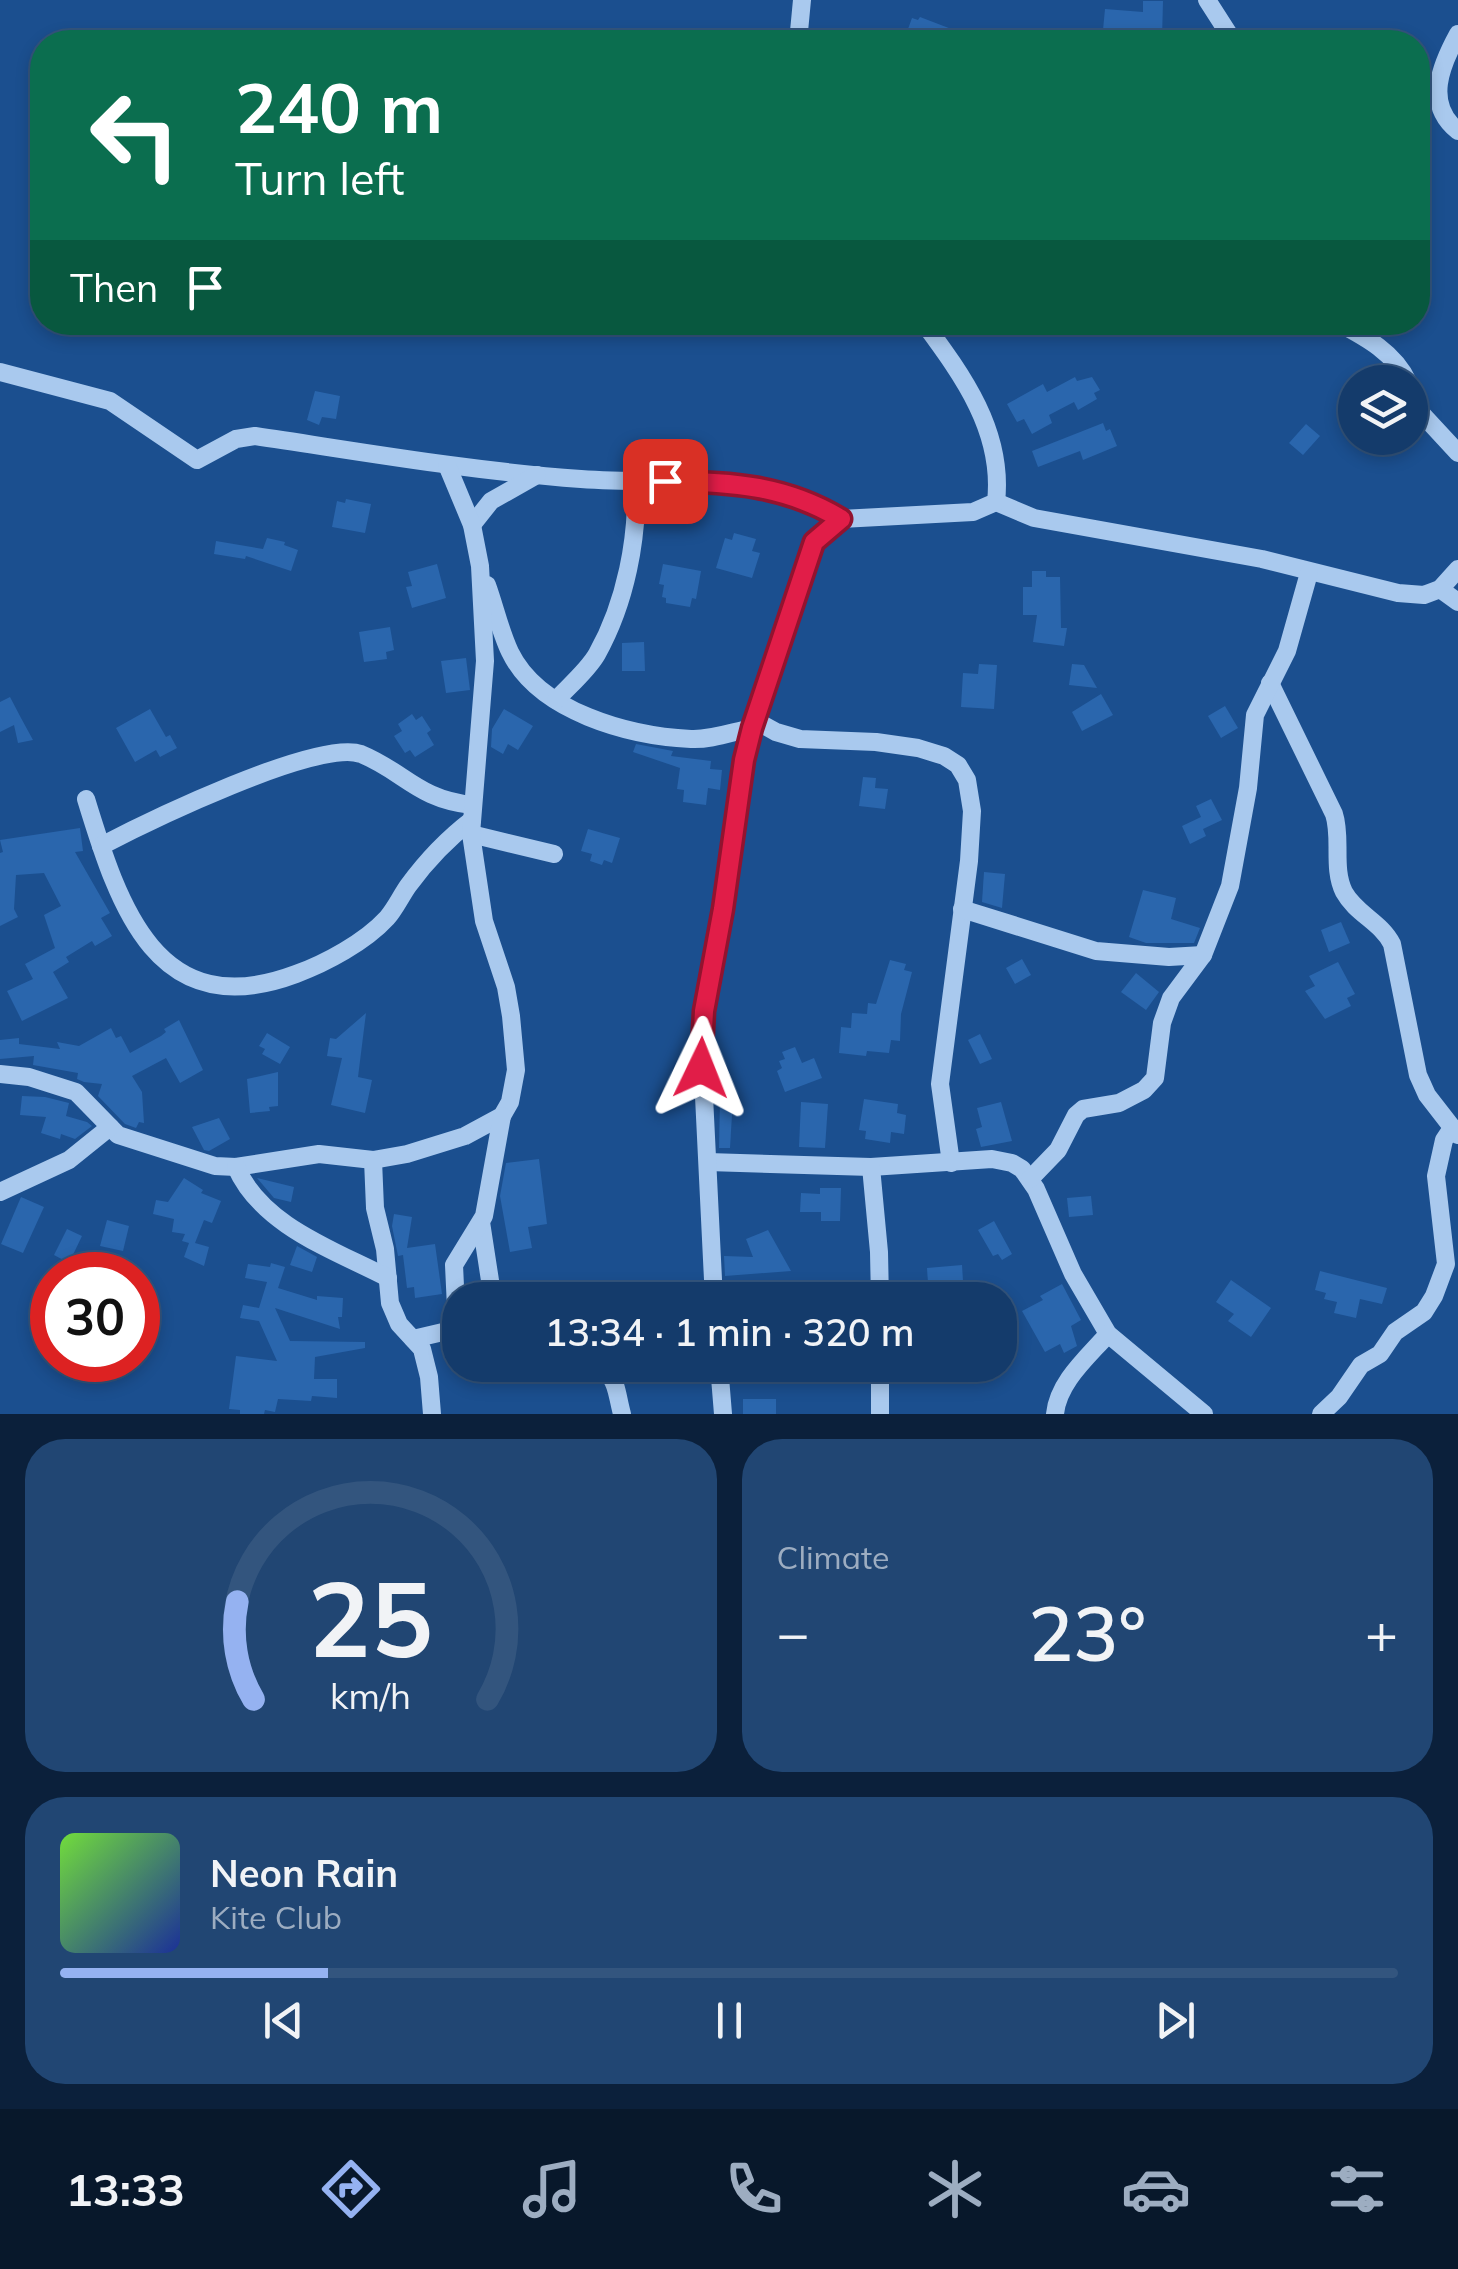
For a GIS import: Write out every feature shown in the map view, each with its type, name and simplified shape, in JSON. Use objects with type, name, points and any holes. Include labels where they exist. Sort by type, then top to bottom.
[{"type":"street","points":[[799,30],[802,0]]},
{"type":"street","points":[[1208,0],[1227,30]]},
{"type":"street","points":[[1458,34],[1442,63],[1436,87],[1450,125],[1458,131]]},
{"type":"street","points":[[933,335],[982,412],[996,452],[996,502]]},
{"type":"street","points":[[1359,335],[1379,346],[1397,365]]},
{"type":"street","points":[[0,372],[110,402],[197,460],[236,439],[255,436],[537,475],[695,481],[776,490],[810,500],[841,519]]},
{"type":"street","points":[[1428,421],[1458,453]]},
{"type":"street","points":[[447,465],[472,525],[480,566],[485,661],[472,819],[484,921],[506,988],[516,1070],[510,1102],[502,1116],[482,1222],[490,1282]]},
{"type":"street","points":[[472,525],[491,501],[537,475]]},
{"type":"street","points":[[556,700],[596,656],[611,621],[637,524],[636,480]]},
{"type":"street","points":[[713,1282],[700,1035],[744,760],[814,542],[841,519],[854,516],[973,512],[996,502],[1034,518],[1262,559],[1411,595],[1424,596],[1440,589],[1458,569]]},
{"type":"street","points":[[480,566],[510,652],[524,674],[577,714],[693,740],[753,724],[800,740],[918,748],[958,765],[967,780],[972,811],[940,1084],[951,1163]]},
{"type":"street","points":[[1030,1179],[1058,1150],[1083,1108],[1118,1103],[1155,1078],[1162,1023],[1171,998],[1203,955],[1230,886],[1248,788],[1255,715],[1287,651],[1309,573]]},
{"type":"street","points":[[1440,589],[1458,602]]},
{"type":"street","points":[[1270,684],[1334,814],[1342,889],[1356,907],[1382,928],[1392,944],[1418,1076],[1427,1095],[1455,1131],[1444,1140],[1436,1176],[1446,1264],[1434,1296],[1424,1312],[1395,1332],[1380,1354],[1361,1365],[1332,1405],[1320,1414]]},
{"type":"street","points":[[101,846],[206,796],[342,750],[360,754],[472,819],[554,854]]},
{"type":"street","points":[[86,799],[134,923],[150,947],[175,970],[222,988],[249,986],[309,970],[370,931],[388,917],[446,840],[472,819]]},
{"type":"street","points":[[962,909],[1096,952],[1203,955]]},
{"type":"street","points":[[0,1074],[29,1077],[76,1092],[110,1127],[137,1143],[216,1166],[236,1167],[319,1154],[373,1160],[465,1136],[502,1116]]},
{"type":"street","points":[[0,1192],[69,1160],[110,1127]]},
{"type":"street","points":[[708,1162],[870,1168],[992,1159],[1012,1163],[1030,1179],[1088,1303],[1108,1334],[1204,1414]]},
{"type":"street","points":[[373,1160],[375,1208],[385,1249],[390,1303],[399,1324],[422,1349],[432,1414]]},
{"type":"street","points":[[236,1167],[246,1189],[276,1217],[388,1278]]},
{"type":"street","points":[[870,1168],[880,1282]]},
{"type":"street","points":[[455,1282],[454,1265],[482,1222]]},
{"type":"street","points":[[412,1338],[442,1332]]},
{"type":"street","points":[[1055,1414],[1056,1401],[1071,1378],[1108,1334]]},
{"type":"street","points":[[613,1382],[622,1414]]},
{"type":"street","points":[[721,1382],[724,1414]]},
{"type":"street","points":[[880,1382],[880,1414]]},
{"type":"building","points":[[1143,1],[1163,1],[1162,30],[1103,30],[1105,9],[1143,12]]},
{"type":"building","points":[[920,17],[954,30],[908,29],[912,18]]},
{"type":"building","points":[[1075,377],[1077,381],[1092,377],[1100,390],[1094,393],[1097,399],[1078,410],[1074,402],[1049,415],[1052,423],[1032,434],[1024,419],[1017,422],[1007,404],[1043,384],[1047,392]]},
{"type":"building","points":[[315,391],[340,396],[336,419],[322,417],[319,425],[307,420]]},
{"type":"building","points":[[1103,423],[1117,446],[1083,460],[1080,451],[1038,467],[1032,451]]},
{"type":"building","points":[[1306,424],[1320,436],[1303,455],[1289,443]]},
{"type":"building","points":[[346,499],[371,504],[365,533],[332,527],[337,501],[345,503]]},
{"type":"building","points":[[734,533],[756,539],[752,551],[760,553],[752,578],[716,568],[725,538],[732,540]]},
{"type":"building","points":[[267,538],[298,550],[291,571],[246,556],[245,559],[214,554],[216,541],[263,549]]},
{"type":"building","points":[[437,564],[446,598],[412,608],[406,587],[412,586],[408,572]]},
{"type":"building","points":[[663,564],[701,571],[696,599],[692,598],[690,607],[666,603],[662,597],[664,585],[659,584]]},
{"type":"building","points":[[1032,571],[1060,577],[1061,628],[1067,628],[1064,646],[1033,642],[1037,615],[1023,615],[1023,587],[1032,587]]},
{"type":"building","points":[[390,627],[394,650],[386,652],[387,659],[364,662],[359,632]]},
{"type":"building","points":[[644,642],[645,671],[622,671],[622,643]]},
{"type":"building","points":[[466,658],[470,690],[446,693],[441,661]]},
{"type":"building","points":[[979,664],[997,665],[994,709],[961,707],[963,673],[978,674]]},
{"type":"building","points":[[1072,664],[1084,665],[1097,688],[1069,685]]},
{"type":"building","points":[[1101,694],[1113,715],[1082,731],[1072,712]]},
{"type":"building","points":[[10,697],[33,740],[18,743],[14,725],[0,732],[0,702]]},
{"type":"building","points":[[1225,706],[1238,728],[1221,738],[1208,716]]},
{"type":"building","points":[[150,709],[177,748],[160,757],[156,750],[135,762],[116,728]]},
{"type":"building","points":[[504,709],[533,726],[518,750],[508,744],[503,754],[491,747],[492,729]]},
{"type":"building","points":[[412,714],[416,720],[422,716],[434,745],[415,757],[410,750],[405,753],[394,736],[402,731],[398,724]]},
{"type":"building","points":[[636,744],[673,751],[671,756],[711,761],[710,769],[722,770],[720,790],[708,788],[706,805],[683,802],[684,790],[677,789],[680,768],[633,752]]},
{"type":"building","points":[[863,777],[876,778],[875,788],[888,789],[885,809],[859,806]]},
{"type":"building","points":[[1211,799],[1222,820],[1203,829],[1206,836],[1190,844],[1182,826],[1201,817],[1196,806]]},
{"type":"building","points":[[80,828],[83,851],[75,852],[110,913],[101,918],[112,936],[95,946],[92,941],[66,957],[69,962],[53,972],[68,998],[22,1021],[7,991],[33,979],[25,964],[55,948],[44,915],[61,906],[44,873],[16,875],[14,909],[18,917],[0,926],[0,840]]},
{"type":"building","points":[[588,829],[620,838],[612,863],[590,861],[592,854],[581,851]]},
{"type":"building","points":[[984,872],[1005,874],[1002,908],[982,902]]},
{"type":"building","points":[[1143,890],[1176,898],[1171,919],[1200,928],[1194,943],[1146,943],[1129,937]]},
{"type":"building","points":[[1341,922],[1350,943],[1329,952],[1321,930]]},
{"type":"building","points":[[1022,959],[1031,975],[1015,984],[1006,968]]},
{"type":"building","points":[[890,960],[906,964],[904,970],[912,972],[901,1014],[900,1041],[891,1040],[889,1053],[839,1053],[841,1027],[851,1028],[852,1013],[867,1014],[868,1003],[876,1004]]},
{"type":"building","points":[[1338,962],[1355,994],[1347,998],[1351,1006],[1325,1019],[1305,991],[1315,986],[1309,976]]},
{"type":"building","points":[[1136,973],[1159,992],[1146,1010],[1121,992]]},
{"type":"building","points":[[366,1013],[358,1077],[372,1080],[365,1113],[331,1105],[342,1058],[327,1056],[330,1038],[336,1039]]},
{"type":"building","points":[[179,1020],[203,1070],[180,1083],[166,1058],[132,1076],[142,1092],[144,1123],[139,1122],[136,1128],[125,1124],[98,1096],[102,1084],[77,1079],[78,1073],[33,1065],[34,1056],[0,1059],[0,1040],[19,1038],[19,1044],[60,1049],[57,1042],[79,1046],[111,1028],[116,1038],[121,1036],[130,1053],[161,1036],[166,1032],[164,1029]]},
{"type":"building","points":[[267,1033],[290,1047],[280,1064],[262,1054],[265,1049],[259,1046]]},
{"type":"building","points":[[980,1034],[992,1059],[980,1064],[968,1040]]},
{"type":"building","points":[[795,1047],[802,1063],[814,1058],[822,1078],[785,1092],[777,1071],[782,1068],[779,1061],[785,1059],[782,1052]]},
{"type":"building","points":[[278,1072],[278,1106],[250,1113],[247,1079]]},
{"type":"building","points":[[22,1096],[69,1103],[66,1116],[92,1126],[75,1139],[41,1133],[46,1117],[20,1115]]},
{"type":"building","points":[[720,1098],[733,1098],[730,1148],[719,1148]]},
{"type":"building","points":[[864,1099],[898,1104],[897,1113],[906,1115],[904,1134],[891,1132],[890,1143],[865,1139],[866,1131],[859,1130]]},
{"type":"building","points":[[801,1102],[828,1104],[825,1148],[799,1147]]},
{"type":"building","points":[[1001,1102],[1012,1141],[981,1147],[976,1129],[982,1127],[977,1108]]},
{"type":"building","points":[[219,1118],[230,1139],[204,1150],[192,1127]]},
{"type":"building","points":[[539,1159],[547,1224],[528,1227],[532,1248],[510,1252],[500,1196],[506,1163]]},
{"type":"building","points":[[184,1178],[203,1190],[201,1193],[221,1201],[212,1223],[204,1220],[195,1243],[209,1247],[204,1266],[184,1257],[189,1243],[182,1241],[185,1234],[172,1232],[174,1219],[153,1214],[156,1200],[168,1202]]},
{"type":"building","points":[[257,1178],[294,1187],[291,1202],[274,1198]]},
{"type":"building","points":[[820,1188],[841,1188],[840,1221],[821,1221],[821,1212],[800,1212],[801,1193],[820,1194]]},
{"type":"building","points":[[1091,1196],[1093,1215],[1069,1217],[1067,1198]]},
{"type":"building","points":[[21,1197],[44,1207],[23,1253],[1,1244]]},
{"type":"building","points":[[394,1214],[412,1217],[407,1248],[435,1244],[442,1294],[415,1298],[414,1287],[407,1288],[403,1255],[398,1256],[392,1226]]},
{"type":"building","points":[[107,1220],[129,1226],[123,1251],[100,1246]]},
{"type":"building","points":[[994,1221],[1012,1254],[1002,1260],[998,1254],[993,1256],[978,1230]]},
{"type":"building","points":[[67,1229],[82,1236],[74,1252],[56,1252]]},
{"type":"building","points":[[768,1230],[791,1271],[725,1276],[724,1256],[753,1257],[746,1239]]},
{"type":"building","points":[[297,1246],[317,1257],[312,1272],[290,1265]]},
{"type":"building","points":[[271,1263],[285,1267],[278,1288],[317,1300],[317,1296],[343,1298],[342,1317],[338,1317],[340,1329],[275,1308],[290,1341],[365,1342],[365,1348],[315,1357],[314,1379],[337,1379],[337,1398],[278,1399],[275,1412],[240,1414],[240,1410],[229,1409],[236,1356],[277,1361],[259,1321],[240,1318],[243,1305],[259,1308],[267,1282],[245,1278],[248,1264],[270,1267]]},
{"type":"building","points":[[962,1265],[963,1281],[928,1282],[927,1268]]},
{"type":"building","points":[[1320,1271],[1387,1288],[1382,1304],[1360,1299],[1356,1318],[1334,1313],[1337,1302],[1324,1299],[1326,1293],[1315,1290]]},
{"type":"building","points":[[1231,1280],[1271,1308],[1251,1337],[1228,1321],[1234,1314],[1216,1302]]},
{"type":"building","points":[[1062,1284],[1081,1320],[1071,1326],[1077,1346],[1064,1353],[1060,1344],[1045,1352],[1022,1311]]},
{"type":"building","points":[[743,1399],[776,1399],[776,1414],[743,1414]]},
{"type":"route","points":[[665,481],[776,490],[810,500],[841,519],[814,542],[752,728],[700,1035],[701,1068]]}]
